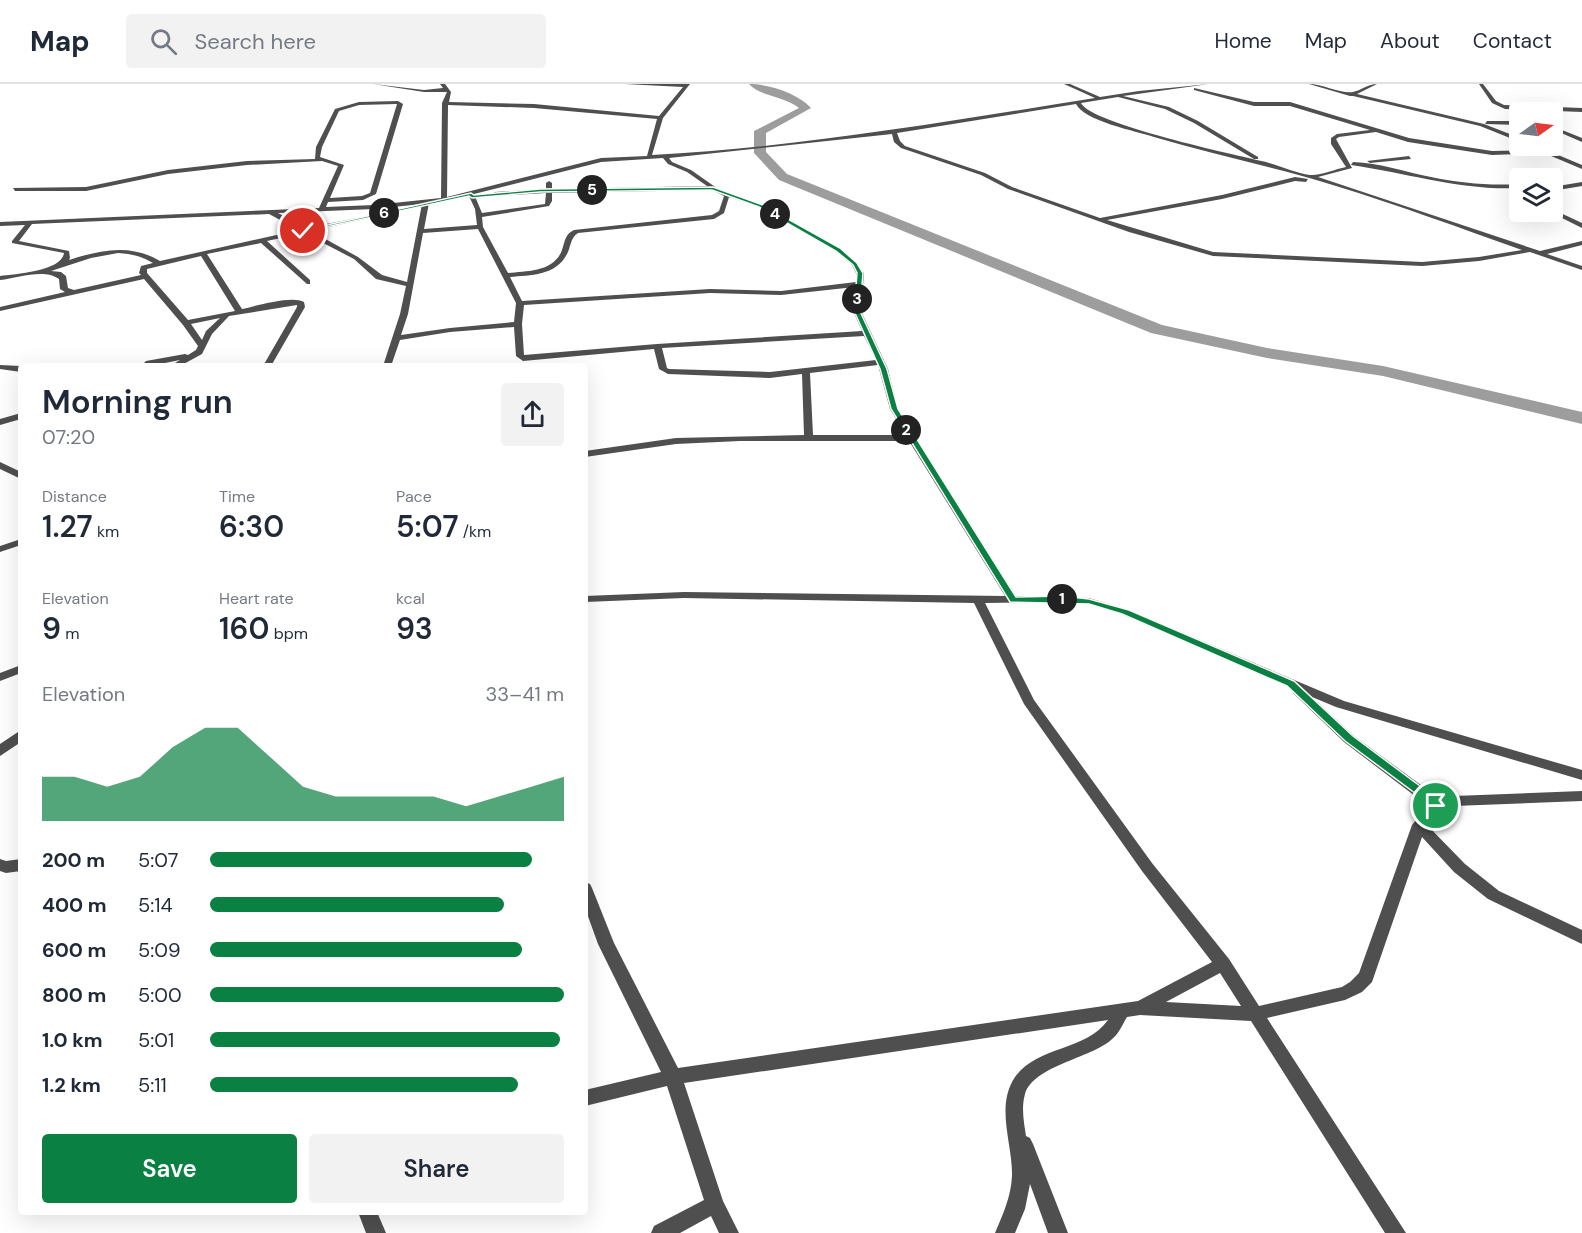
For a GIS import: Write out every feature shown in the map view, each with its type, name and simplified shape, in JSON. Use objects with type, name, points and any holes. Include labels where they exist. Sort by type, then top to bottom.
[{"type":"street","points":[[375,84],[424,91],[448,89]]},
{"type":"street","points":[[442,84],[448,89]]},
{"type":"street","points":[[627,84],[687,85]]},
{"type":"street","points":[[1066,84],[1099,98]]},
{"type":"street","points":[[1173,84],[1254,104],[1290,104],[1408,140],[1509,153]]},
{"type":"street","points":[[202,346],[186,323],[142,271],[144,268],[202,252],[471,195],[601,160],[739,149],[894,132],[1077,101],[1208,84]]},
{"type":"street","points":[[1311,84],[1474,123],[1509,136]]},
{"type":"street","points":[[1350,95],[1375,84]]},
{"type":"street","points":[[1481,84],[1494,102],[1509,109]]},
{"type":"street","points":[[649,157],[660,118],[687,85]]},
{"type":"street","points":[[444,200],[445,103],[448,89]]},
{"type":"street","points":[[1114,96],[1167,108],[1196,122],[1265,164]]},
{"type":"street","points":[[321,160],[317,158],[319,147],[339,108],[387,101],[400,103],[373,194],[363,198],[325,200]]},
{"type":"street","points":[[1077,101],[1081,109],[1087,113],[1123,126],[1197,148],[1337,184],[1582,268]]},
{"type":"street","points":[[445,103],[534,106],[660,118]]},
{"type":"street","points":[[1501,106],[1582,110]]},
{"type":"street","points":[[1474,123],[1509,123]]},
{"type":"street","points":[[1378,131],[1346,134],[1333,139],[1336,149],[1350,165],[1373,165],[1423,178],[1467,185],[1509,186]]},
{"type":"street","points":[[894,132],[897,142],[911,150],[983,174],[1010,188],[1166,242],[1230,256],[1422,264],[1479,259],[1527,251]]},
{"type":"street","points":[[1563,132],[1582,140]]},
{"type":"street","points":[[664,156],[670,163],[689,171],[726,195],[761,206],[838,250],[855,264],[860,273],[857,311],[880,362],[894,409],[1013,600]]},
{"type":"street","points":[[1555,156],[1582,166]]},
{"type":"street","points":[[1310,177],[1344,170],[1350,165],[1409,158]]},
{"type":"street","points":[[15,189],[86,189],[168,172],[247,163],[321,160],[341,165],[321,209]]},
{"type":"street","points":[[479,215],[539,208],[549,201],[550,173]]},
{"type":"street","points":[[1099,219],[1114,219],[1295,179],[1337,184]]},
{"type":"street","points":[[1563,187],[1582,184]]},
{"type":"street","points":[[471,195],[549,190],[713,188]]},
{"type":"street","points":[[471,195],[479,215],[480,227],[520,303],[518,324],[520,356],[523,358],[657,346],[867,333]]},
{"type":"street","points":[[507,275],[536,272],[556,265],[563,256],[571,234],[576,231],[714,217],[722,212],[726,195]]},
{"type":"street","points":[[0,224],[424,204]]},
{"type":"street","points":[[388,363],[404,314],[424,204]]},
{"type":"street","points":[[270,211],[356,258],[379,277],[408,284]]},
{"type":"street","points":[[1563,217],[1582,226]]},
{"type":"street","points":[[32,222],[14,242],[67,252],[115,252]]},
{"type":"street","points":[[419,231],[480,227]]},
{"type":"street","points":[[262,240],[307,282]]},
{"type":"street","points":[[1536,254],[1582,243]]},
{"type":"street","points":[[0,278],[39,272],[79,258],[127,250],[146,253],[159,263]]},
{"type":"street","points":[[62,264],[67,258],[67,252]]},
{"type":"street","points":[[202,252],[240,312]]},
{"type":"street","points":[[39,272],[58,274],[63,278],[64,289],[75,293]]},
{"type":"street","points":[[0,309],[146,276]]},
{"type":"street","points":[[520,303],[710,291],[782,293],[858,284]]},
{"type":"street","points":[[186,323],[292,302],[302,304],[269,363]]},
{"type":"street","points":[[179,363],[195,354],[209,333],[227,316]]},
{"type":"street","points":[[395,338],[518,324]]},
{"type":"street","points":[[657,346],[663,369],[668,371],[758,375],[806,372],[880,362]]},
{"type":"street","points":[[149,363],[195,354]]},
{"type":"street","points":[[0,367],[18,369]]},
{"type":"street","points":[[806,372],[808,438]]},
{"type":"street","points":[[0,422],[18,417]]},
{"type":"street","points":[[588,454],[676,441],[740,438],[911,438]]},
{"type":"street","points":[[0,465],[18,474]]},
{"type":"street","points":[[0,549],[18,543]]},
{"type":"street","points":[[588,599],[684,595],[978,600],[1062,599],[1089,602],[1125,612],[1340,704],[1582,775]]},
{"type":"street","points":[[978,600],[1028,701],[1147,867],[1223,964],[1396,1233]]},
{"type":"street","points":[[0,677],[18,670]]},
{"type":"street","points":[[1291,684],[1349,739],[1420,792],[1431,810]]},
{"type":"street","points":[[0,751],[18,737]]},
{"type":"street","points":[[588,1097],[673,1077],[1140,1008],[1255,1014],[1345,993],[1356,987],[1366,977],[1419,825],[1431,810],[1436,806],[1454,801],[1582,796]]},
{"type":"street","points":[[1419,825],[1477,885],[1505,902],[1582,938]]},
{"type":"street","points":[[0,865],[6,867],[18,865]]},
{"type":"street","points":[[588,896],[606,944],[673,1077],[716,1204],[729,1233]]},
{"type":"street","points":[[1140,1008],[1223,964]]},
{"type":"street","points":[[1005,1233],[1015,1215],[1021,1190],[1022,1165],[1014,1101],[1020,1083],[1035,1071],[1103,1037],[1122,1011]]},
{"type":"street","points":[[1017,1126],[1058,1233]]},
{"type":"street","points":[[661,1233],[716,1204]]},
{"type":"street","points":[[368,1215],[376,1233]]},
{"type":"waterway","points":[[754,84],[759,88],[794,99],[806,108],[760,131],[760,153],[783,177],[1157,329],[1267,353],[1383,371],[1582,418]]},
{"type":"route","points":[[303,231],[423,206],[426,202],[471,194],[472,197],[540,190],[713,188],[726,195],[761,206],[838,250],[855,264],[860,273],[857,311],[884,369],[894,409],[1013,600],[1062,599],[1089,602],[1125,612],[1291,684],[1349,739],[1420,792],[1431,810],[1436,806]]}]
